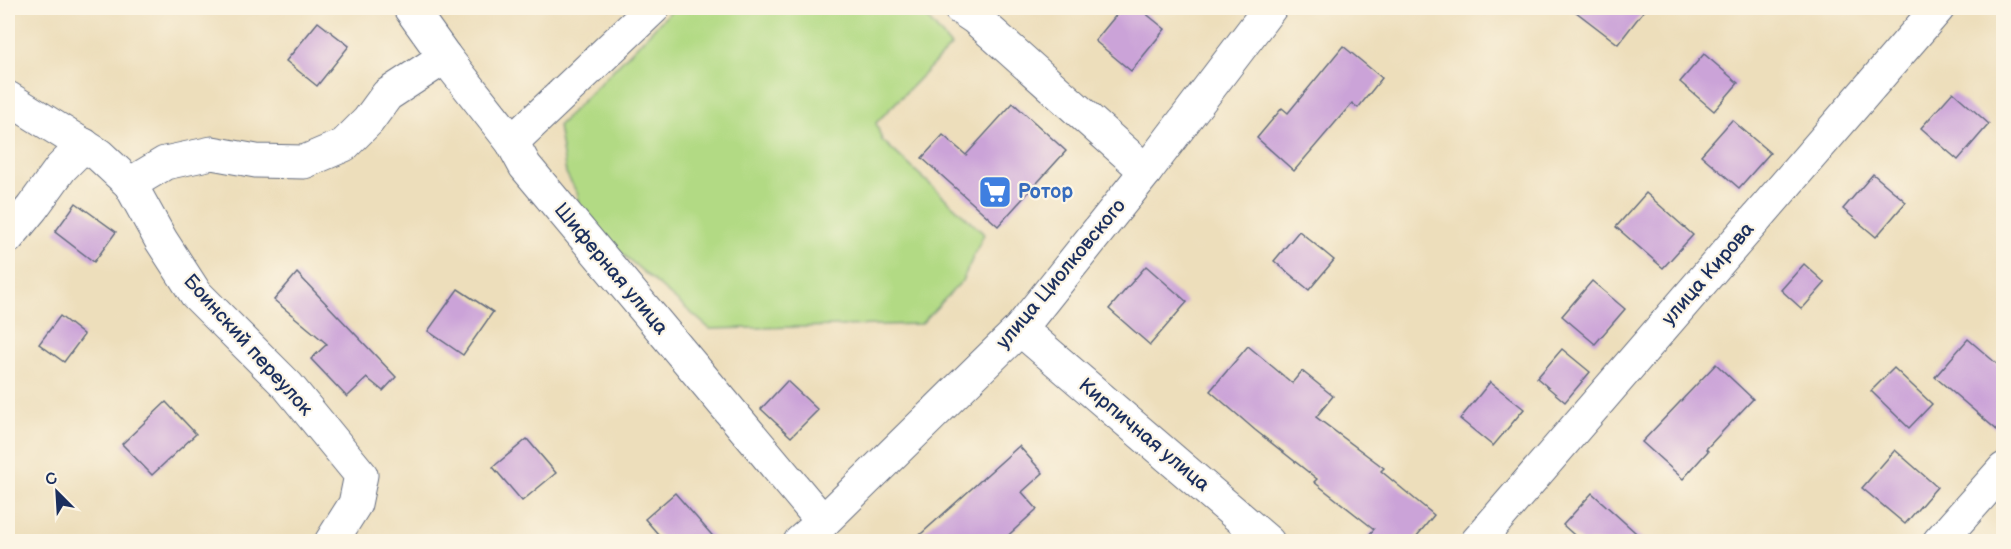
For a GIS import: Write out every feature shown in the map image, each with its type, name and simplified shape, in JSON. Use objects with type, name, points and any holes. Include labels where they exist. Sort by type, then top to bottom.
[{"type":"street","name":"Шиферная улица","points":[[410,8],[445,57],[512,142],[525,166],[811,532]]},
{"type":"street","points":[[512,142],[653,8]]},
{"type":"street","points":[[960,8],[975,18],[1146,171]]},
{"type":"street","name":"улица Циолковского","points":[[811,532],[1020,329],[1146,171],[1270,8]]},
{"type":"street","name":"улица Кирова","points":[[1477,542],[1938,8]]},
{"type":"street","points":[[130,184],[165,163],[212,153],[256,161],[304,162],[344,144],[368,121],[387,95],[445,57]]},
{"type":"street","name":"Боинский переулок","points":[[8,98],[99,155],[130,184],[160,240],[196,294],[288,386],[361,475],[355,504],[331,542]]},
{"type":"street","points":[[8,237],[61,168],[84,145]]},
{"type":"street","name":"Кирпичная улица","points":[[1020,329],[1268,542]]},
{"type":"street","points":[[1939,542],[2004,470]]},
{"type":"green space","points":[[674,8],[919,8],[951,46],[876,123],[882,140],[984,234],[962,281],[921,324],[710,329],[577,215],[578,195],[566,173],[558,126]]},
{"type":"building","points":[[1122,8],[1139,8],[1165,29],[1131,71],[1095,41]]},
{"type":"building","points":[[1571,8],[1646,8],[1618,44]]},
{"type":"building","points":[[318,22],[349,46],[317,86],[286,61]]},
{"type":"building","points":[[1343,46],[1382,78],[1358,108],[1352,103],[1294,171],[1257,138],[1282,108],[1288,113]]},
{"type":"building","points":[[1704,54],[1738,83],[1714,111],[1680,82]]},
{"type":"building","points":[[1953,92],[1989,124],[1958,160],[1921,128]]},
{"type":"building","name":"Poтор","points":[[1013,103],[1066,151],[998,226],[922,158],[943,135],[966,155]]},
{"type":"building","points":[[1732,120],[1770,153],[1739,188],[1701,155]]},
{"type":"building","points":[[1873,174],[1906,202],[1876,237],[1843,209]]},
{"type":"building","points":[[1646,193],[1693,235],[1663,268],[1616,227]]},
{"type":"building","points":[[76,203],[116,232],[94,262],[55,232]]},
{"type":"building","points":[[1299,231],[1334,260],[1309,290],[1274,261]]},
{"type":"building","points":[[1804,264],[1825,283],[1802,309],[1781,290]]},
{"type":"building","points":[[1146,266],[1187,302],[1150,345],[1109,309]]},
{"type":"building","points":[[297,273],[396,377],[383,391],[367,378],[347,397],[311,359],[327,344],[274,300]]},
{"type":"building","points":[[1592,281],[1625,309],[1595,344],[1562,316]]},
{"type":"building","points":[[458,289],[493,312],[463,355],[428,331]]},
{"type":"building","points":[[60,316],[84,335],[64,362],[39,344]]},
{"type":"building","points":[[1968,339],[2004,370],[2004,436],[1935,377]]},
{"type":"building","points":[[1248,346],[1292,383],[1302,371],[1333,396],[1316,417],[1384,468],[1381,471],[1434,515],[1412,542],[1363,542],[1374,529],[1314,482],[1317,479],[1210,391]]},
{"type":"building","points":[[1562,349],[1590,372],[1565,402],[1537,378]]},
{"type":"building","points":[[1716,364],[1753,399],[1706,449],[1708,451],[1683,479],[1642,442]]},
{"type":"building","points":[[1894,368],[1932,404],[1909,428],[1871,391]]},
{"type":"building","points":[[787,381],[818,410],[791,437],[761,409]]},
{"type":"building","points":[[1490,382],[1524,409],[1493,446],[1460,419]]},
{"type":"building","points":[[166,402],[196,434],[152,475],[122,444]]},
{"type":"building","points":[[527,439],[556,473],[522,501],[493,467]]},
{"type":"building","points":[[1019,446],[1043,473],[1022,492],[1037,509],[1001,542],[912,542]]},
{"type":"building","points":[[1895,450],[1937,487],[1905,524],[1862,488]]},
{"type":"building","points":[[675,493],[718,542],[665,542],[645,519]]},
{"type":"building","points":[[1592,493],[1646,542],[1582,542],[1563,525]]},
{"type":"place","name":"Poтор","points":[[995,192]]}]
